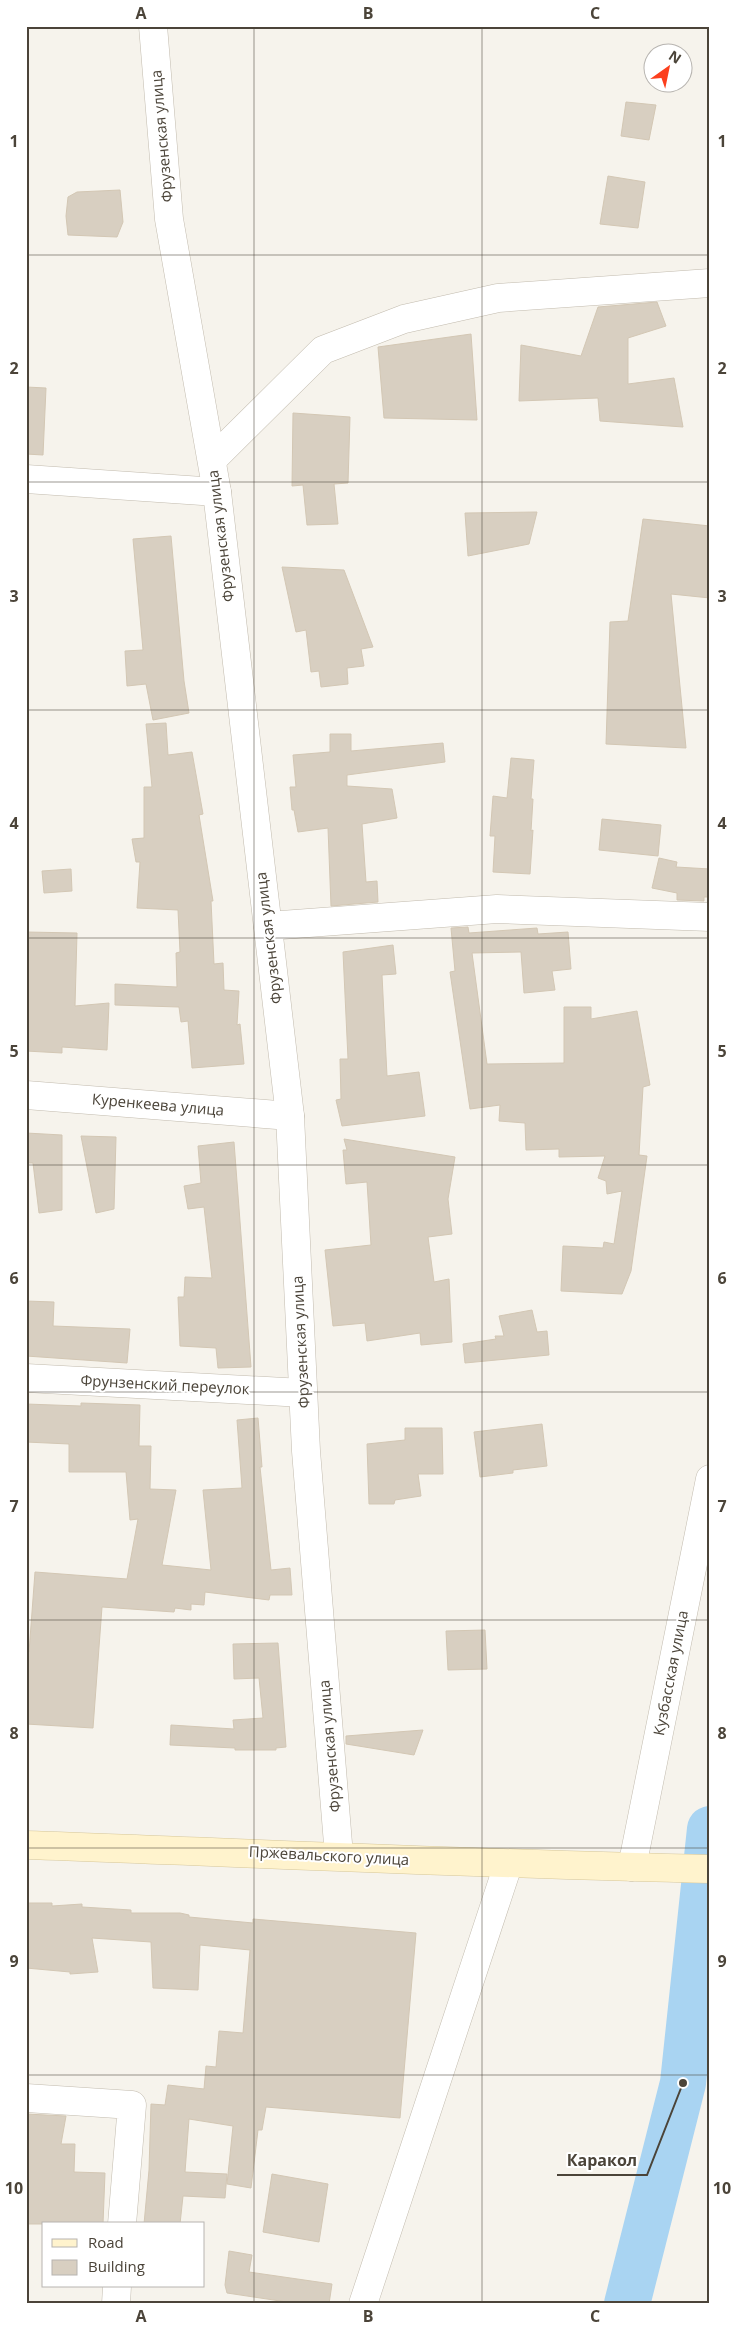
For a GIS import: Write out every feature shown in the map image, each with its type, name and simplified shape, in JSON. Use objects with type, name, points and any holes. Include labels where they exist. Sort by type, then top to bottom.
[{"type":"main road","name":"Пржевальского улица","points":[[26,1845],[339,1856],[508,1865],[710,1869]]},
{"type":"street","name":"Фрузенская улица","points":[[153,26],[169,219],[212,460],[290,1116],[306,1461],[339,1856]]},
{"type":"street","points":[[212,460],[323,350],[404,319],[498,298],[710,283]]},
{"type":"street","points":[[26,479],[216,492]]},
{"type":"street","points":[[268,926],[497,909],[710,917]]},
{"type":"street","name":"Куренкеева улица","points":[[26,1095],[290,1116]]},
{"type":"street","name":"Фрунзенский переулок","points":[[26,1378],[303,1393]]},
{"type":"street","name":"Кузбасская улица","points":[[632,1868],[710,1479]]},
{"type":"street","points":[[363,2304],[508,1865]]},
{"type":"street","points":[[26,2098],[132,2105],[122,2222]]},
{"type":"street","points":[[116,2304],[117,2288]]},
{"type":"building","points":[[626,102],[656,105],[649,140],[621,136]]},
{"type":"building","points":[[608,176],[645,182],[638,228],[600,224]]},
{"type":"building","points":[[120,190],[123,222],[117,237],[68,235],[66,216],[68,197],[77,192]]},
{"type":"building","points":[[657,302],[666,326],[628,338],[628,384],[674,378],[683,427],[600,421],[598,398],[519,401],[521,345],[581,356],[598,307]]},
{"type":"building","points":[[471,334],[477,420],[384,418],[378,347]]},
{"type":"building","points":[[26,387],[46,388],[43,455],[26,454]]},
{"type":"building","points":[[293,413],[350,417],[348,483],[334,484],[338,524],[307,525],[303,485],[292,486]]},
{"type":"building","points":[[537,512],[529,544],[468,556],[465,513]]},
{"type":"building","points":[[643,519],[710,526],[710,598],[671,594],[686,748],[606,744],[610,622],[628,621]]},
{"type":"building","points":[[171,536],[184,681],[189,713],[153,720],[146,684],[127,686],[125,651],[143,650],[133,539]]},
{"type":"building","points":[[282,567],[344,570],[373,647],[361,649],[364,666],[347,668],[348,684],[321,687],[319,671],[311,672],[306,630],[296,632]]},
{"type":"building","points":[[166,723],[168,755],[192,752],[203,814],[199,815],[213,901],[211,901],[214,964],[223,963],[224,990],[239,991],[237,1025],[240,1024],[244,1064],[192,1068],[188,1021],[181,1022],[179,1007],[115,1005],[115,984],[177,987],[176,953],[180,952],[178,910],[137,908],[140,862],[136,862],[132,839],[144,838],[144,787],[152,787],[146,724]]},
{"type":"building","points":[[330,734],[351,734],[351,751],[443,743],[445,762],[347,775],[347,786],[392,789],[397,818],[362,824],[366,882],[377,881],[378,902],[331,906],[328,828],[298,832],[294,810],[292,810],[290,787],[296,787],[293,755],[330,752]]},
{"type":"building","points":[[511,758],[534,760],[531,799],[533,799],[531,831],[533,830],[530,874],[493,872],[495,836],[490,836],[493,796],[507,798]]},
{"type":"building","points":[[602,819],[661,825],[658,856],[599,850]]},
{"type":"building","points":[[659,858],[677,862],[676,867],[710,869],[710,897],[704,897],[704,901],[677,900],[677,893],[652,888]]},
{"type":"building","points":[[71,869],[72,891],[44,893],[42,871]]},
{"type":"building","points":[[468,927],[469,933],[537,928],[538,934],[568,932],[571,969],[552,971],[555,990],[524,993],[521,952],[472,953],[487,1064],[564,1063],[564,1007],[591,1007],[591,1019],[637,1011],[650,1085],[643,1087],[639,1155],[647,1156],[631,1271],[622,1294],[561,1291],[563,1246],[603,1248],[604,1242],[614,1244],[622,1191],[607,1194],[606,1181],[598,1178],[605,1156],[559,1157],[559,1149],[526,1150],[525,1123],[499,1121],[500,1105],[470,1109],[450,972],[455,971],[451,928]]},
{"type":"building","points":[[26,932],[77,933],[75,1006],[109,1003],[107,1050],[62,1047],[62,1053],[26,1051]]},
{"type":"building","points":[[393,945],[396,974],[382,975],[387,1076],[419,1072],[425,1116],[342,1126],[336,1100],[341,1099],[340,1059],[348,1059],[343,952]]},
{"type":"building","points":[[26,1133],[62,1135],[62,1210],[39,1213],[33,1163],[26,1163]]},
{"type":"building","points":[[81,1136],[116,1137],[114,1209],[96,1213]]},
{"type":"building","points":[[344,1139],[455,1157],[448,1199],[452,1234],[428,1237],[434,1282],[449,1279],[452,1342],[421,1345],[420,1333],[367,1341],[365,1323],[333,1326],[325,1250],[371,1245],[367,1182],[346,1184],[343,1150],[347,1150]]},
{"type":"building","points":[[234,1142],[251,1367],[218,1368],[216,1348],[180,1346],[178,1297],[184,1297],[185,1277],[212,1278],[204,1207],[188,1209],[184,1186],[201,1183],[198,1146]]},
{"type":"building","points":[[26,1301],[54,1302],[53,1326],[130,1329],[127,1363],[26,1356]]},
{"type":"building","points":[[532,1310],[537,1332],[547,1331],[549,1355],[465,1363],[463,1344],[496,1339],[495,1336],[504,1336],[499,1316]]},
{"type":"building","points":[[81,1403],[140,1405],[139,1446],[151,1446],[150,1489],[176,1490],[162,1565],[211,1570],[203,1490],[242,1488],[237,1420],[258,1418],[262,1467],[260,1467],[271,1570],[290,1568],[292,1595],[270,1595],[269,1600],[205,1592],[204,1605],[191,1604],[191,1610],[175,1608],[174,1612],[102,1607],[93,1728],[26,1724],[26,1652],[29,1652],[35,1572],[127,1579],[138,1519],[130,1520],[126,1472],[69,1472],[69,1444],[26,1442],[26,1404],[81,1406]]},
{"type":"building","points":[[542,1424],[547,1466],[513,1470],[513,1473],[480,1477],[474,1432]]},
{"type":"building","points":[[405,1428],[442,1428],[443,1474],[418,1474],[421,1496],[395,1500],[394,1504],[369,1504],[367,1444],[405,1440]]},
{"type":"building","points":[[485,1630],[487,1669],[448,1670],[446,1631]]},
{"type":"building","points":[[278,1643],[286,1747],[276,1748],[276,1750],[235,1750],[235,1748],[170,1745],[171,1725],[234,1729],[233,1720],[263,1718],[259,1678],[234,1679],[233,1644]]},
{"type":"building","points":[[423,1730],[414,1755],[346,1744],[346,1736]]},
{"type":"building","points":[[26,1903],[52,1903],[52,1906],[82,1904],[82,1907],[131,1910],[131,1913],[180,1913],[189,1915],[189,1917],[253,1923],[253,1919],[416,1933],[400,2118],[266,2107],[262,2130],[258,2130],[251,2188],[227,2184],[233,2126],[189,2119],[185,2172],[227,2174],[225,2198],[183,2196],[180,2222],[144,2222],[149,2170],[151,2104],[165,2105],[168,2085],[204,2089],[206,2066],[216,2067],[219,2031],[243,2033],[250,1950],[200,1945],[198,1990],[153,1988],[151,1942],[92,1938],[98,1972],[70,1974],[70,1972],[26,1968]]},
{"type":"building","points":[[26,2114],[66,2116],[61,2144],[75,2144],[74,2172],[105,2173],[103,2222],[42,2222],[42,2224],[26,2224]]},
{"type":"building","points":[[272,2174],[328,2184],[319,2242],[263,2232]]},
{"type":"building","points":[[229,2251],[252,2255],[249,2272],[332,2284],[329,2304],[300,2304],[227,2293],[225,2285]]},
{"type":"waterway","points":[[627,2304],[683,2083],[710,1829]]},
{"type":"place","name":"Каракол","points":[[683,2083]]}]
